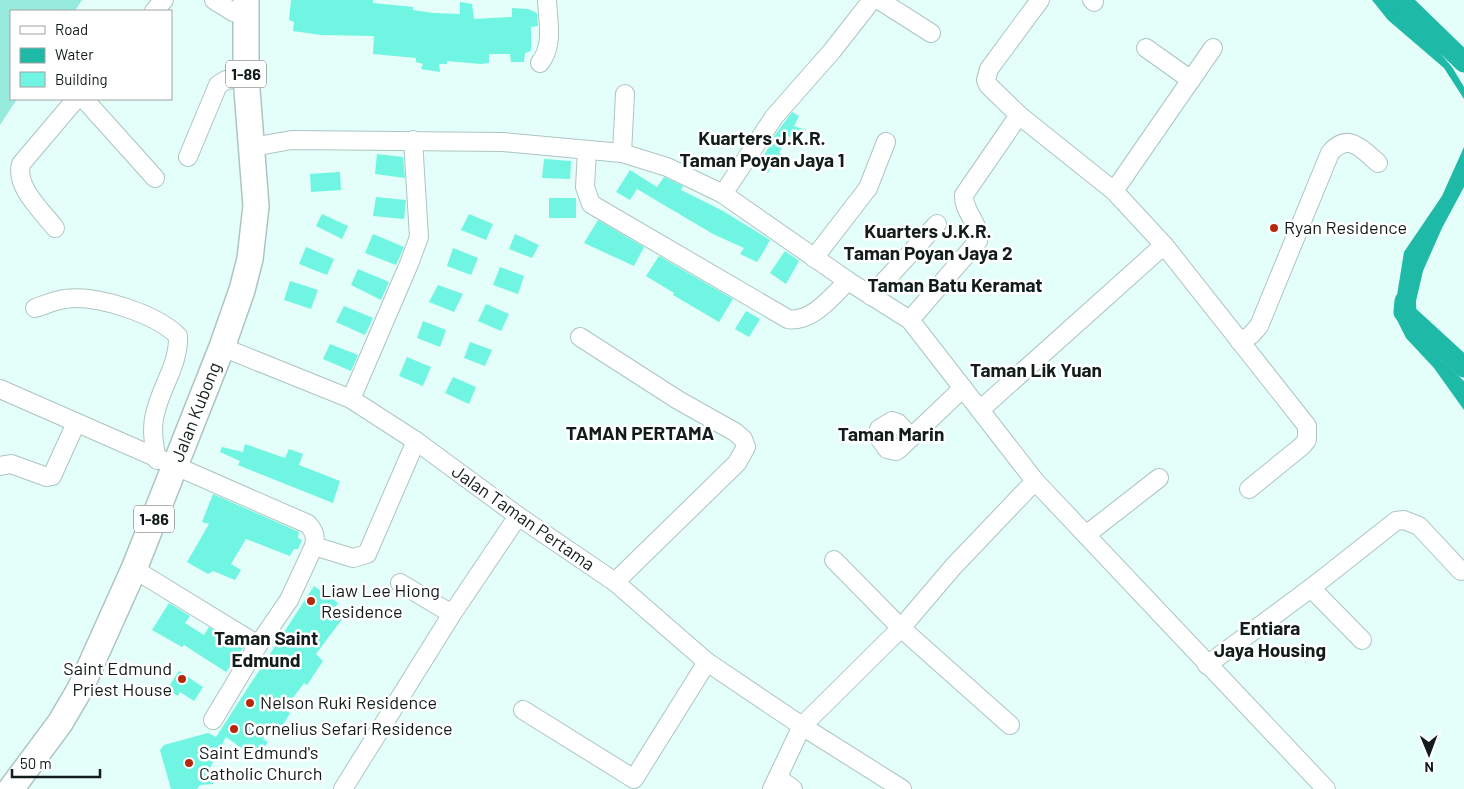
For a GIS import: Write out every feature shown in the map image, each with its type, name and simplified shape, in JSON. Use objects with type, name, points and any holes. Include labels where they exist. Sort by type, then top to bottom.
[{"type":"highway","name":"Jalan Kubong","points":[[12,789],[60,723],[80,689],[134,569],[166,463],[222,347],[250,259],[256,206],[246,77],[245,7]]},
{"type":"street","points":[[155,10],[164,0]]},
{"type":"street","points":[[214,0],[233,12],[245,7]]},
{"type":"street","points":[[540,63],[547,54],[550,44],[547,0]]},
{"type":"street","points":[[723,194],[774,117],[832,51],[872,0]]},
{"type":"street","points":[[879,0],[931,33]]},
{"type":"street","points":[[1040,0],[986,74],[986,80],[991,89],[1019,115],[1114,192],[1164,245],[1307,426],[1308,433],[1302,446],[1249,488]]},
{"type":"street","points":[[1146,48],[1191,80]]},
{"type":"street","points":[[1114,192],[1213,48]]},
{"type":"street","points":[[188,157],[218,85],[226,80],[246,77]]},
{"type":"street","points":[[622,153],[625,94]]},
{"type":"street","points":[[55,228],[22,183],[19,171],[21,164],[75,100]]},
{"type":"street","points":[[85,100],[155,178]]},
{"type":"street","points":[[910,320],[978,241],[978,228],[966,207],[964,195],[1019,115]]},
{"type":"street","points":[[252,147],[292,140],[413,140],[503,142],[622,153],[667,166],[723,194],[848,281],[910,320],[1035,481],[1095,527],[1217,657],[1326,789]]},
{"type":"street","points":[[350,399],[419,237],[413,140]]},
{"type":"street","points":[[814,258],[868,188],[886,142]]},
{"type":"street","points":[[1240,342],[1252,335],[1258,326],[1330,153],[1343,143],[1352,143],[1359,146],[1378,164]]},
{"type":"street","points":[[587,150],[585,187],[590,204],[788,319],[796,320],[809,316],[848,281]]},
{"type":"street","points":[[871,296],[937,224]]},
{"type":"street","points":[[980,410],[1164,245]]},
{"type":"street","points":[[36,308],[65,299],[80,298],[104,302],[139,313],[170,329],[178,336],[177,358],[155,413],[153,430],[166,463]]},
{"type":"street","points":[[580,337],[678,400],[735,432],[743,439],[746,447],[737,463],[615,582]]},
{"type":"street","name":"Jalan Taman Pertama","points":[[222,347],[350,399],[416,442],[518,516],[615,582],[707,662],[802,726],[902,789]]},
{"type":"street","points":[[0,388],[166,463],[308,524],[313,531],[316,538],[314,546],[289,600],[258,645],[213,720]]},
{"type":"street","points":[[911,437],[963,388]]},
{"type":"street","points":[[0,466],[11,464],[43,476],[52,476],[76,423]]},
{"type":"street","points":[[314,546],[353,558],[368,554],[416,442]]},
{"type":"street","points":[[1095,527],[1159,478]]},
{"type":"street","points":[[793,789],[775,783],[802,726],[901,628],[953,567],[1035,481]]},
{"type":"street","points":[[343,789],[452,614],[518,516]]},
{"type":"street","points":[[1217,657],[1311,588],[1389,524],[1404,520],[1419,526],[1461,571]]},
{"type":"street","points":[[834,560],[901,628],[1010,725]]},
{"type":"street","points":[[134,569],[258,645]]},
{"type":"street","points":[[400,584],[452,614]]},
{"type":"street","points":[[1311,588],[1362,640]]},
{"type":"street","points":[[522,710],[631,784],[707,662]]},
{"type":"shaded area","points":[[0,0],[82,0],[76,10],[10,10],[10,100],[16,100],[0,125]]},
{"type":"water","points":[[1372,0],[1391,0],[1402,9],[1452,67],[1464,87],[1464,99],[1444,68],[1388,20]]},
{"type":"water","points":[[1464,147],[1464,187],[1442,228],[1423,271],[1416,301],[1417,330],[1440,359],[1464,381],[1464,410],[1434,368],[1406,338],[1394,314],[1404,252],[1442,196]]},
{"type":"building","points":[[291,0],[373,0],[373,3],[413,7],[413,10],[460,14],[460,2],[472,4],[474,19],[512,17],[512,8],[528,9],[537,13],[538,26],[531,27],[531,51],[525,53],[524,62],[511,62],[510,54],[489,54],[489,63],[447,61],[447,64],[439,64],[440,72],[421,69],[423,64],[416,62],[416,58],[373,54],[374,36],[321,35],[293,31],[294,22],[289,20]]},
{"type":"building","points":[[792,112],[799,116],[794,126],[806,130],[800,141],[788,136],[779,153],[789,158],[784,168],[772,164],[768,173],[758,167],[775,135]]},
{"type":"building","points":[[377,154],[403,157],[405,178],[375,174]]},
{"type":"building","points":[[544,159],[571,161],[570,179],[542,178]]},
{"type":"building","points":[[630,170],[657,187],[664,177],[683,186],[681,190],[723,211],[770,240],[757,262],[740,254],[744,248],[713,234],[637,189],[630,200],[616,192]]},
{"type":"building","points":[[340,172],[341,190],[311,192],[310,174]]},
{"type":"building","points":[[376,197],[406,200],[404,219],[373,216]]},
{"type":"building","points":[[549,198],[576,198],[576,218],[549,218]]},
{"type":"building","points":[[322,214],[348,226],[342,239],[316,226]]},
{"type":"building","points":[[469,214],[493,224],[486,240],[461,230]]},
{"type":"building","points":[[598,220],[644,247],[634,266],[584,243]]},
{"type":"building","points":[[373,234],[404,247],[396,265],[365,253]]},
{"type":"building","points":[[515,234],[539,245],[532,258],[509,249]]},
{"type":"building","points":[[306,247],[334,259],[327,275],[299,264]]},
{"type":"building","points":[[453,248],[478,258],[471,275],[447,266]]},
{"type":"building","points":[[785,251],[799,261],[786,284],[770,273]]},
{"type":"building","points":[[659,256],[733,299],[719,322],[673,295],[674,293],[646,276]]},
{"type":"building","points":[[500,267],[524,276],[518,294],[493,285]]},
{"type":"building","points":[[358,269],[389,282],[381,300],[351,285]]},
{"type":"building","points":[[290,281],[318,290],[311,309],[284,300]]},
{"type":"building","points":[[438,285],[463,294],[454,312],[429,302]]},
{"type":"building","points":[[486,304],[509,314],[501,331],[478,321]]},
{"type":"building","points":[[344,306],[373,318],[365,335],[336,322]]},
{"type":"building","points":[[746,311],[760,319],[749,337],[735,329]]},
{"type":"building","points":[[423,321],[446,330],[440,347],[417,338]]},
{"type":"building","points":[[470,342],[492,350],[485,366],[464,358]]},
{"type":"building","points":[[330,344],[358,355],[351,371],[323,359]]},
{"type":"building","points":[[407,357],[431,367],[423,386],[399,376]]},
{"type":"building","points":[[453,377],[476,387],[469,404],[445,393]]},
{"type":"building","points":[[245,444],[285,458],[289,449],[303,454],[299,465],[340,481],[333,503],[238,465],[240,461],[220,452],[222,447],[243,452]]},
{"type":"building","points":[[213,494],[299,532],[298,538],[302,540],[298,549],[294,549],[290,556],[246,539],[231,564],[241,570],[235,580],[213,571],[208,574],[187,562],[209,524],[202,522]]},
{"type":"building","points":[[314,586],[338,603],[333,612],[343,618],[316,654],[323,661],[307,685],[304,683],[284,710],[290,713],[282,727],[273,722],[263,739],[268,742],[261,752],[257,748],[250,754],[226,737],[210,768],[216,776],[213,784],[200,785],[197,789],[171,789],[160,750],[164,745],[208,733],[216,737]]},
{"type":"building","points":[[169,603],[190,616],[185,623],[204,635],[209,627],[243,648],[226,672],[184,645],[182,647],[152,630]]},
{"type":"building","name":"Saint Edmund Priest House","points":[[179,671],[203,687],[194,701],[180,692],[178,696],[167,689]]},
{"type":"waterway","points":[[1400,0],[1464,62]]},
{"type":"waterway","points":[[1405,301],[1404,312],[1464,367]]},
{"type":"place","name":"Ryan Residence","points":[[1274,228]]},
{"type":"place","name":"Liaw Lee Hiong Residence","points":[[311,601]]},
{"type":"place","name":"Saint Edmund Priest House","points":[[182,679]]},
{"type":"place","name":"Nelson Ruki Residence","points":[[250,703]]},
{"type":"place","name":"Cornelius Sefari Residence","points":[[234,729]]},
{"type":"place","name":"Saint Edmund's Catholic Church","points":[[189,763]]},
{"type":"district","name":"Kuarters J.K.R. Taman Poyan Jaya 1","points":[[762,149]]},
{"type":"district","name":"Kuarters J.K.R. Taman Poyan Jaya 2","points":[[928,242]]},
{"type":"district","name":"Taman Batu Keramat","points":[[955,285]]},
{"type":"district","name":"Taman Lik Yuan","points":[[1036,370]]},
{"type":"district","name":"TAMAN PERTAMA","points":[[640,433]]},
{"type":"district","name":"Taman Marin","points":[[891,434]]},
{"type":"district","name":"Entiara Jaya Housing","points":[[1270,639]]},
{"type":"district","name":"Taman Saint Edmund","points":[[266,649]]}]
